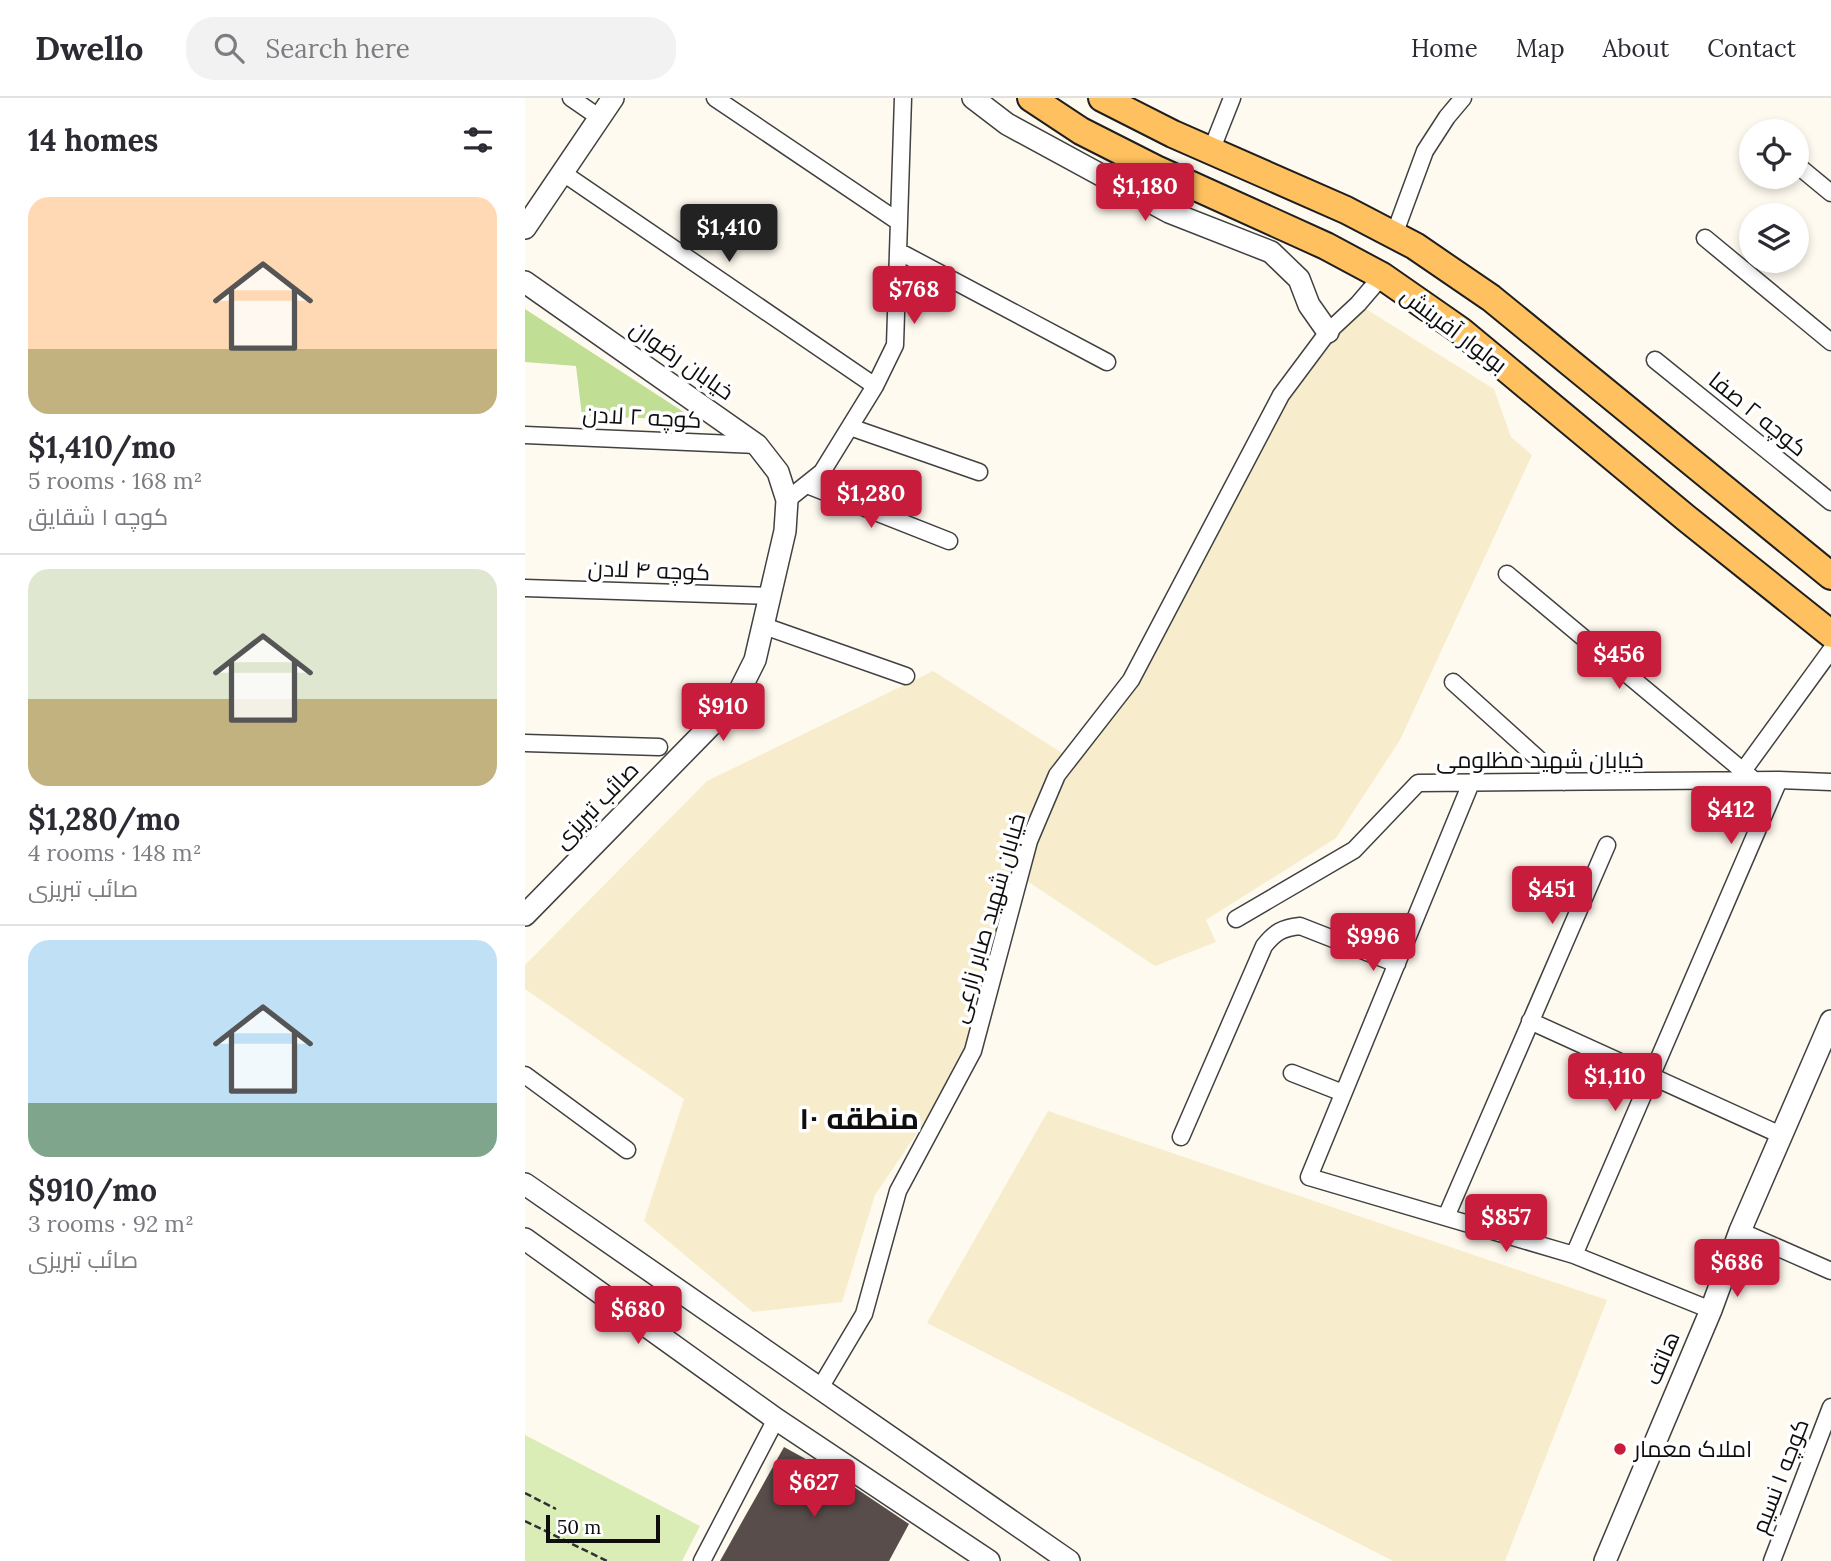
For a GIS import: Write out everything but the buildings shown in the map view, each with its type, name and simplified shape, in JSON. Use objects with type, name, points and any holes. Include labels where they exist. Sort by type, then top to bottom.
[{"type":"main road","name":"بولوار آفرینش","points":[[1031,98],[1081,131],[1131,157],[1326,246],[1382,276],[1461,331],[1686,518],[1831,634]]},
{"type":"main road","name":"بولوار آفرینش","points":[[1104,99],[1211,151],[1346,210],[1415,246],[1491,298],[1831,576]]},
{"type":"street","points":[[571,98],[600,118]]},
{"type":"street","points":[[525,228],[613,98]]},
{"type":"street","points":[[715,98],[899,222]]},
{"type":"street","points":[[787,500],[822,472],[875,386],[895,345],[904,98]]},
{"type":"street","points":[[973,98],[1007,124],[1169,212],[1271,252],[1299,279],[1309,305],[1328,332]]},
{"type":"street","points":[[1211,151],[1232,98]]},
{"type":"street","points":[[1394,235],[1425,151],[1463,98]]},
{"type":"street","points":[[563,173],[875,386]]},
{"type":"street","points":[[1809,175],[1831,194]]},
{"type":"street","points":[[1705,238],[1831,342]]},
{"type":"street","points":[[898,251],[1107,362]]},
{"type":"street","name":"خیابان شهید صابر زارعی","points":[[820,1388],[864,1314],[898,1191],[973,1051],[1029,841],[1057,775],[1131,680],[1281,395],[1328,332],[1358,304],[1382,276]]},
{"type":"street","name":"خیابان رضوان","points":[[525,282],[757,445],[778,472],[787,500]]},
{"type":"street","name":"کوچه ۲ صفا","points":[[1655,360],[1831,502]]},
{"type":"street","points":[[850,428],[979,472]]},
{"type":"street","name":"کوچه ۲ لادن","points":[[525,435],[757,445]]},
{"type":"street","points":[[807,485],[949,541]]},
{"type":"street","name":"صائب تبریزی","points":[[525,915],[716,719],[740,690],[755,660],[764,626],[785,531],[787,500]]},
{"type":"street","points":[[1507,574],[1749,776],[1831,650]]},
{"type":"street","name":"کوچه ۴ لادن","points":[[525,588],[771,597]]},
{"type":"street","points":[[764,626],[906,676]]},
{"type":"street","points":[[1453,682],[1564,782]]},
{"type":"street","points":[[525,743],[659,747]]},
{"type":"street","name":"خیابان شهید مظلومی","points":[[1236,919],[1354,850],[1417,783],[1749,776],[1831,782]]},
{"type":"street","points":[[1574,1255],[1779,780]]},
{"type":"street","points":[[1471,783],[1309,1177],[1574,1255],[1711,1310]]},
{"type":"street","points":[[1446,1217],[1607,845]]},
{"type":"street","points":[[1181,1137],[1264,946],[1273,933],[1283,928],[1300,926],[1397,964]]},
{"type":"street","points":[[1530,1021],[1783,1136]]},
{"type":"street","name":"هاتف","points":[[1605,1561],[1711,1310],[1740,1231],[1831,1021]]},
{"type":"street","points":[[1292,1073],[1343,1093]]},
{"type":"street","points":[[525,1075],[627,1150]]},
{"type":"street","points":[[525,1184],[1069,1561]]},
{"type":"street","points":[[1740,1231],[1831,1271]]},
{"type":"street","points":[[525,1239],[776,1419],[989,1561]]},
{"type":"street","name":"کوچه ۱ نسیم","points":[[1772,1561],[1831,1407]]},
{"type":"street","points":[[702,1561],[776,1419]]},
{"type":"path","points":[[525,1493],[557,1508]]},
{"type":"path","points":[[525,1521],[607,1561]]},
{"type":"shaded area","points":[[1358,304],[1494,389],[1511,437],[1532,455],[1400,740],[1336,838],[1206,920],[1216,942],[1155,966],[1021,877],[974,1049],[875,1195],[842,1302],[753,1312],[644,1221],[684,1099],[525,989],[525,965],[707,781],[933,671],[1070,758],[1131,681],[1276,405]]},
{"type":"shaded area","points":[[1048,1111],[1607,1300],[1505,1561],[1393,1561],[927,1323]]},
{"type":"green space","points":[[525,309],[696,420],[582,416],[576,366],[525,362]]},
{"type":"green space","points":[[525,1435],[700,1526],[682,1561],[525,1561]]},
{"type":"place","name":"املاک معمار","points":[[1620,1449]]},
{"type":"district","name":"منطقه ۱۰","points":[[859,1119]]}]
